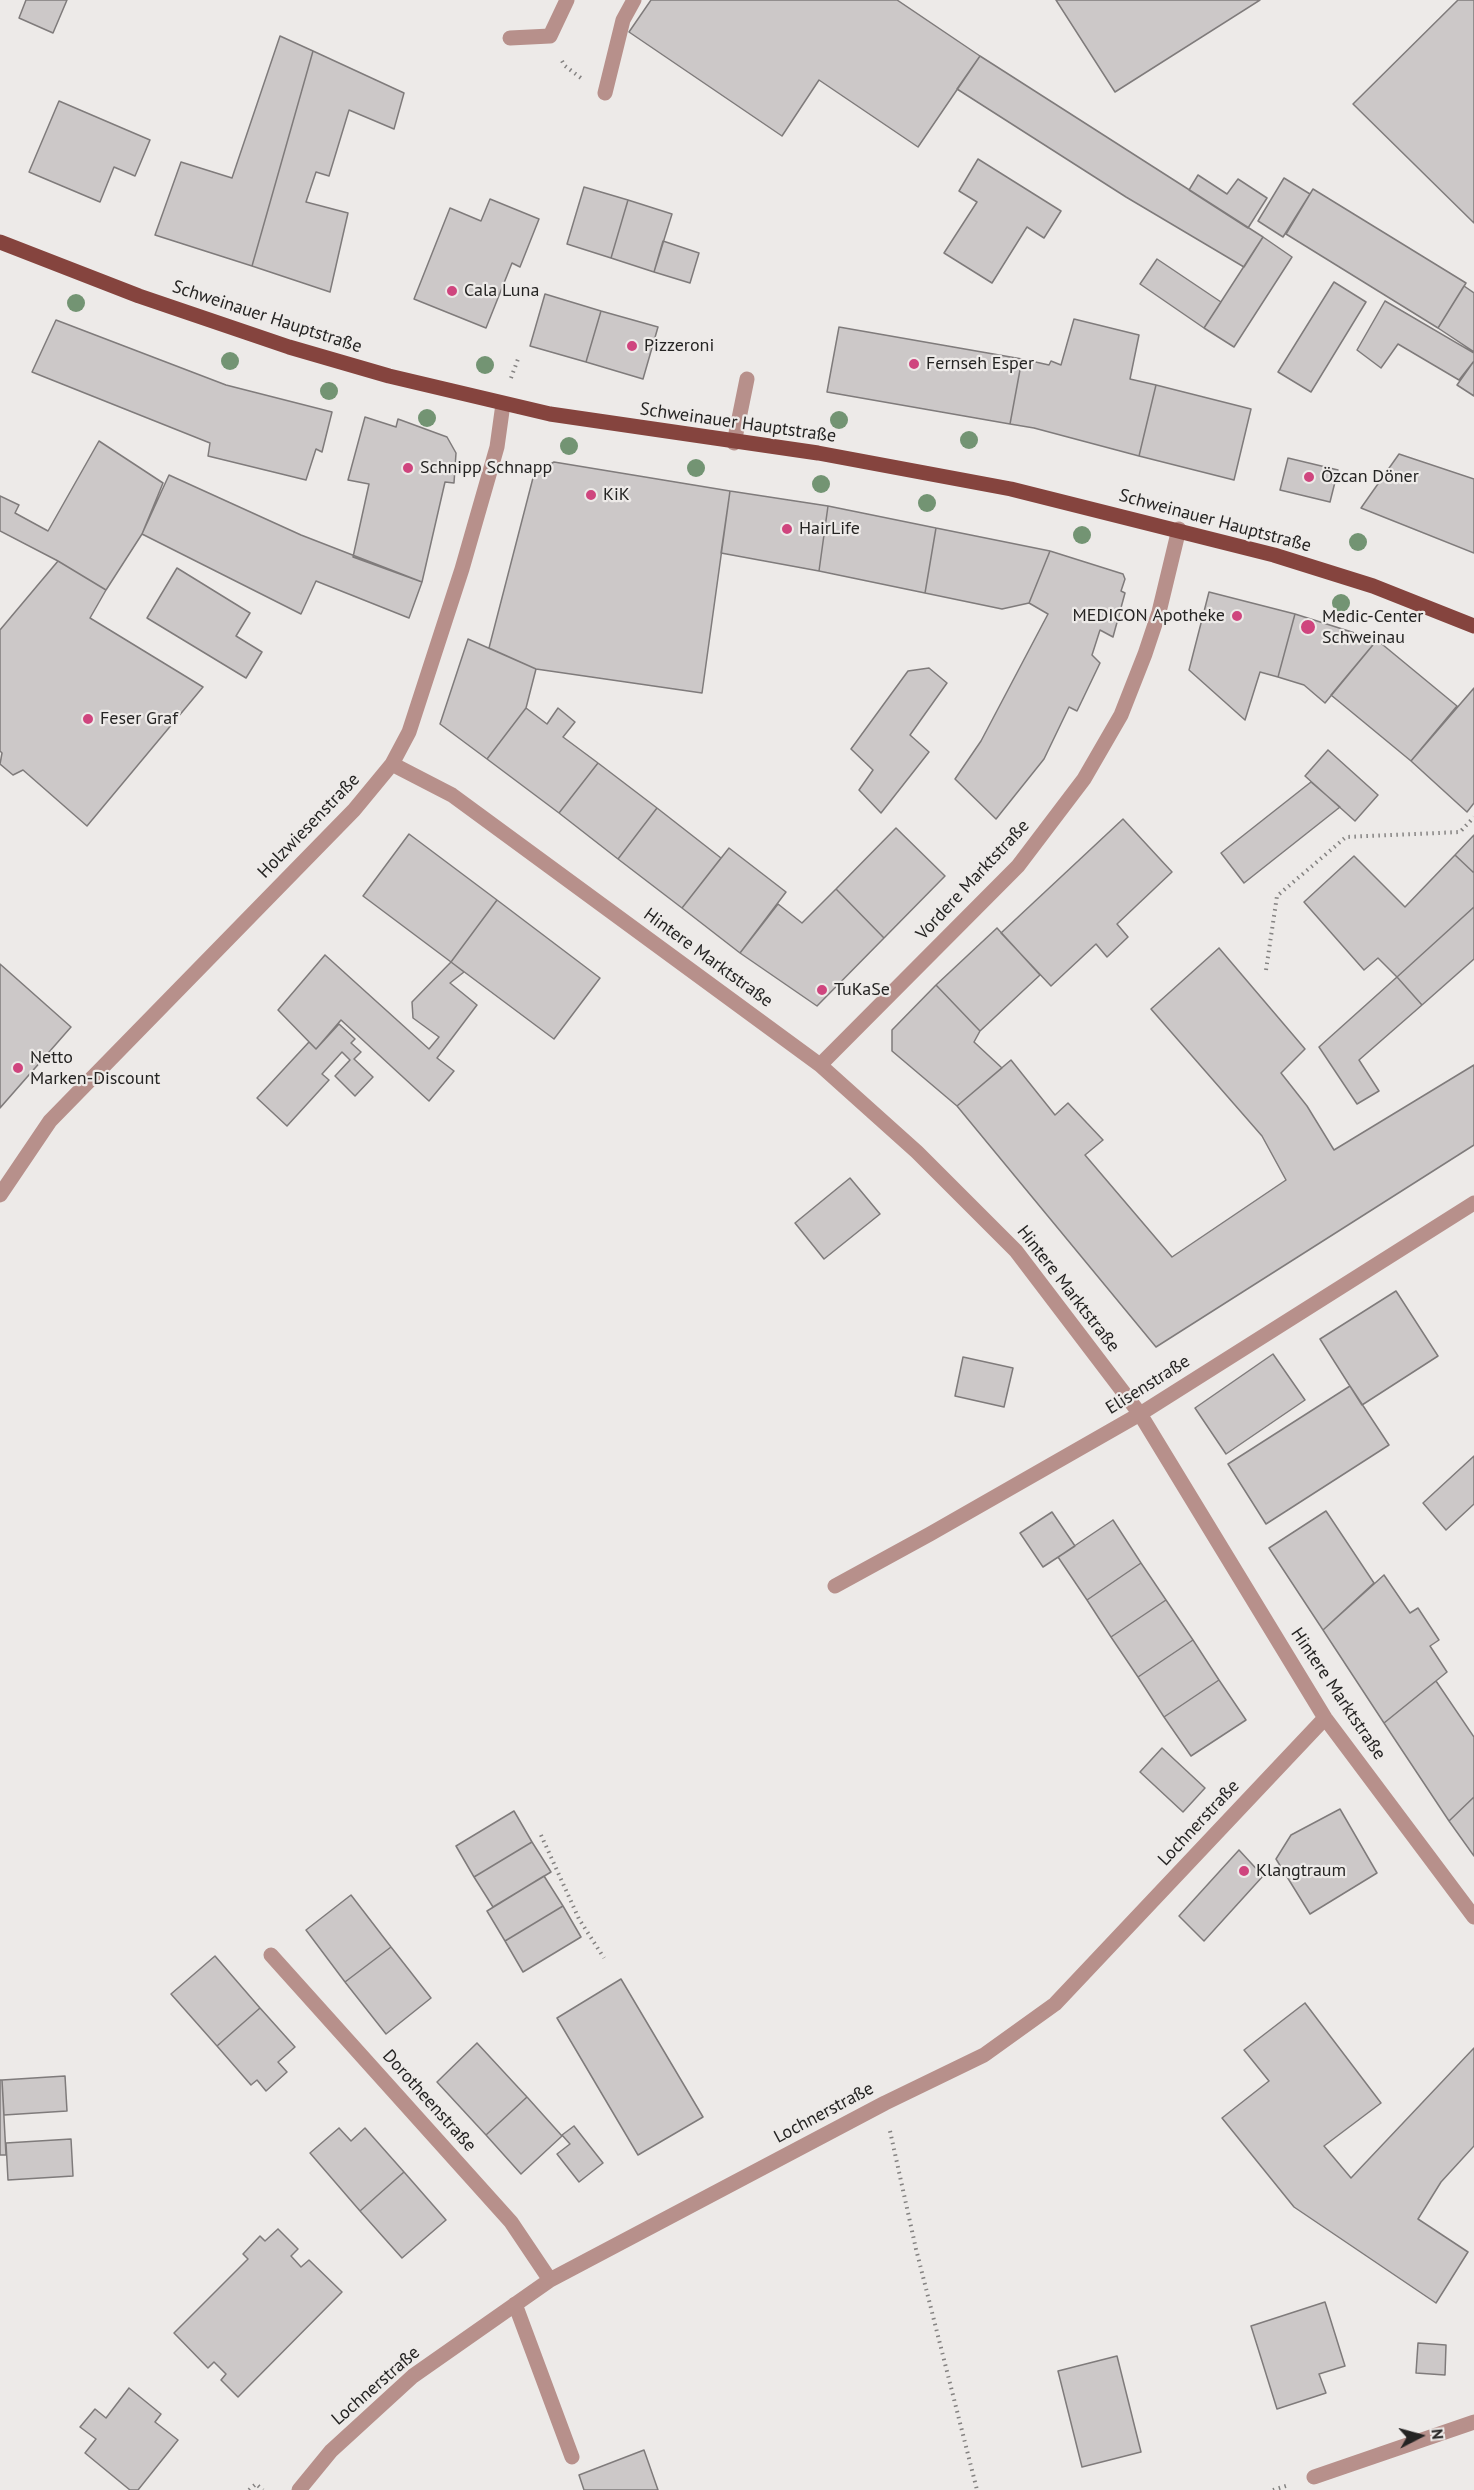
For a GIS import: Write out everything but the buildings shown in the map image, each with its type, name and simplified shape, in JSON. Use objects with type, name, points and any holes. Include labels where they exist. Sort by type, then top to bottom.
[{"type":"main road","name":"Schweinauer Hauptstraße","points":[[0,242],[139,296],[288,347],[389,376],[503,404],[597,422],[818,453],[1011,489],[1179,529],[1326,571],[1474,626]]},
{"type":"street","points":[[510,38],[550,36],[567,0]]},
{"type":"street","points":[[605,93],[623,20],[634,0]]},
{"type":"street","points":[[734,442],[747,379]]},
{"type":"street","name":"Holzwiesenstraße","points":[[0,1195],[50,1120],[354,810],[392,764],[413,722],[462,569],[497,447],[503,404]]},
{"type":"street","name":"Vordere Marktstraße","points":[[820,1065],[1018,866],[1084,779],[1121,716],[1145,654],[1162,601],[1179,529]]},
{"type":"street","name":"Hintere Marktstraße","points":[[392,764],[453,795],[820,1065],[917,1152],[1016,1251],[1140,1414],[1326,1718],[1474,1917]]},
{"type":"street","name":"Elisenstraße","points":[[836,1586],[1140,1414],[1474,1203]]},
{"type":"street","name":"Lochnerstraße","points":[[299,2490],[331,2451],[413,2376],[550,2280],[885,2103],[984,2055],[1055,2004],[1326,1718]]},
{"type":"street","name":"Dorotheenstraße","points":[[271,1955],[511,2222],[550,2280]]},
{"type":"street","points":[[515,2304],[572,2457]]},
{"type":"street","points":[[1314,2478],[1474,2422]]},
{"type":"path","points":[[550,36],[565,66],[584,80]]},
{"type":"path","points":[[1266,970],[1277,896],[1346,837],[1460,832],[1474,817]]},
{"type":"path","points":[[541,1835],[579,1919],[604,1958]]},
{"type":"path","points":[[885,2103],[916,2249],[977,2490]]},
{"type":"path","points":[[249,2490],[256,2484],[263,2490]]},
{"type":"place","name":"Cala Luna","points":[[452,291]]},
{"type":"place","name":"Pizzeroni","points":[[632,346]]},
{"type":"place","name":"Fernseh Esper","points":[[914,364]]},
{"type":"place","name":"Schnipp Schnapp","points":[[408,468]]},
{"type":"place","name":"Özcan Döner","points":[[1309,477]]},
{"type":"place","name":"KiK","points":[[591,495]]},
{"type":"place","name":"HairLife","points":[[787,529]]},
{"type":"place","name":"MEDICON Apotheke","points":[[1237,616]]},
{"type":"place","name":"Medic-Center Schweinau","points":[[1308,627]]},
{"type":"place","name":"Feser Graf","points":[[88,719]]},
{"type":"place","name":"TuKaSe","points":[[822,990]]},
{"type":"place","name":"Netto Marken-Discount","points":[[18,1068]]},
{"type":"place","name":"Klangtraum","points":[[1244,1871]]}]
